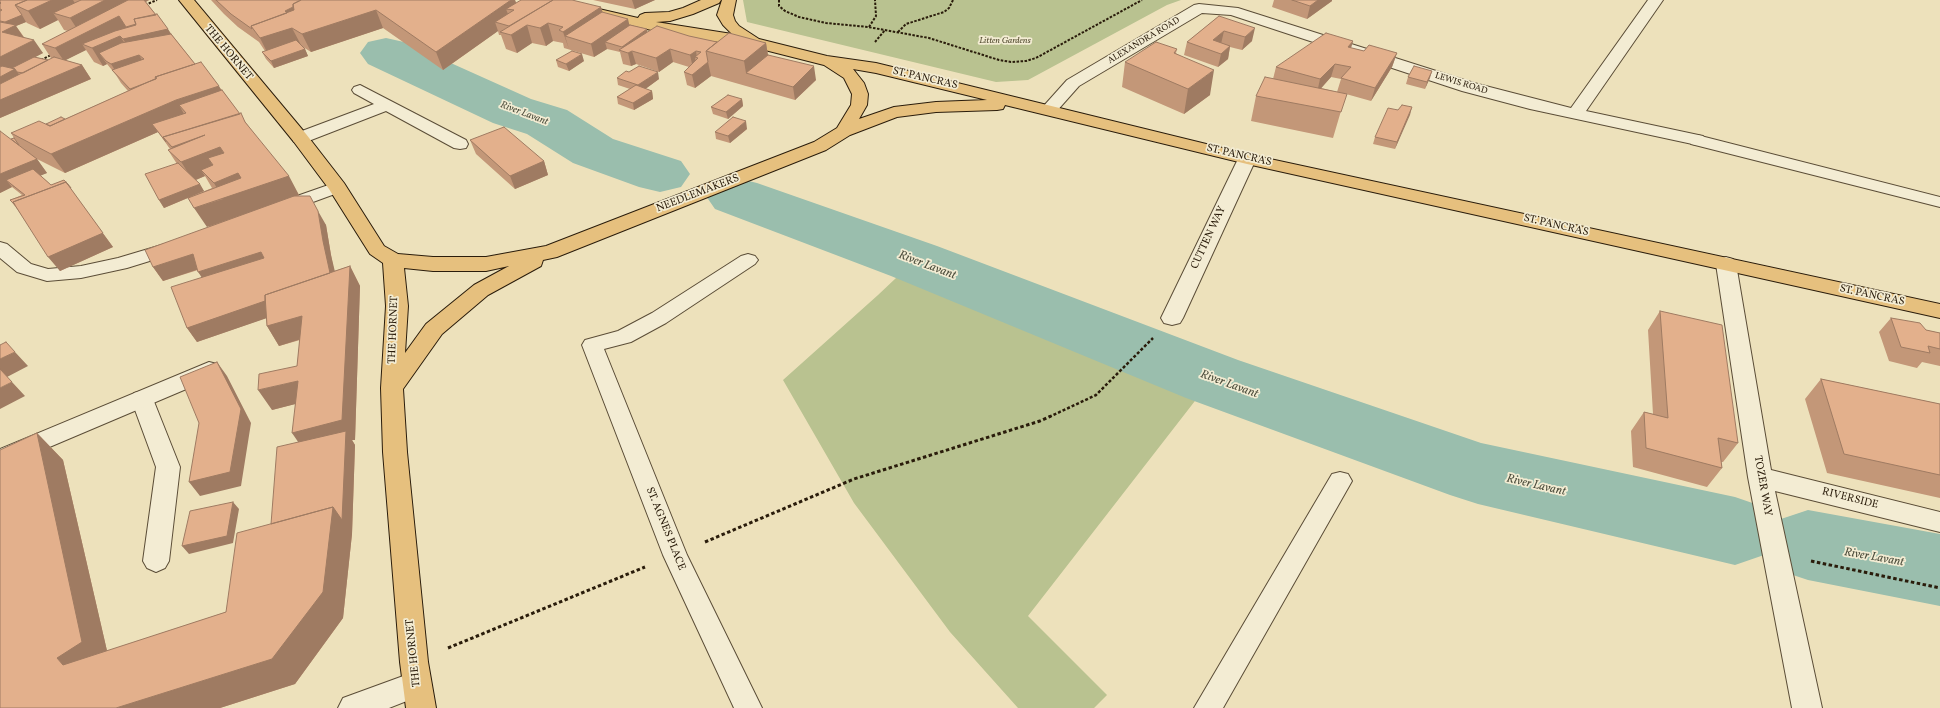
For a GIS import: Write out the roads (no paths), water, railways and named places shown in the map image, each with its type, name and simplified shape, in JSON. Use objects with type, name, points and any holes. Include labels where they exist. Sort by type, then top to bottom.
[{"type":"main road","name":"THE HORNET","points":[[186,0],[300,138],[337,187],[377,250],[393,260],[396,306],[392,388],[395,452],[418,685]]},
{"type":"main road","name":"ST. PANCRAS","points":[[540,0],[697,34],[754,42],[827,61],[876,68],[1247,158],[1940,311]]},
{"type":"main road","points":[[627,19],[670,16],[688,11],[714,0]]},
{"type":"main road","points":[[729,0],[725,15],[728,22],[734,29],[754,42]]},
{"type":"main road","name":"NEEDLEMAKERS","points":[[827,61],[850,75],[856,83],[860,94],[859,105],[844,131]]},
{"type":"main road","name":"NEEDLEMAKERS","points":[[392,388],[434,329],[481,290],[550,252],[790,159],[820,146],[844,131],[880,116],[907,110],[944,107],[1029,104]]},
{"type":"main road","name":"NEEDLEMAKERS","points":[[393,260],[433,264],[486,264],[550,252]]},
{"type":"street","points":[[1233,11],[1248,0]]},
{"type":"street","points":[[1576,113],[1599,78],[1656,0]]},
{"type":"street","name":"ALEXANDRA ROAD","points":[[1049,109],[1073,83],[1199,8],[1233,11]]},
{"type":"street","name":"LEWIS ROAD","points":[[1233,11],[1468,87],[1536,105],[1697,140]]},
{"type":"street","name":"CUTTEN WAY","points":[[1172,318],[1247,158]]},
{"type":"street","name":"TOZER WAY","points":[[1726,264],[1760,477],[1775,554],[1810,707]]},
{"type":"street","points":[[0,459],[216,367]]},
{"type":"street","name":"RIVERSIDE","points":[[1760,477],[1940,522]]},
{"type":"street","points":[[353,708],[418,685]]},
{"type":"lane","points":[[360,90],[460,144]]},
{"type":"lane","points":[[300,138],[387,105]]},
{"type":"lane","points":[[1697,140],[1940,202]]},
{"type":"lane","points":[[270,212],[337,187]]},
{"type":"lane","points":[[0,248],[24,268],[48,275],[81,272],[120,264],[195,240]]},
{"type":"lane","name":"ST. AGNES PLACE","points":[[748,260],[659,318],[624,337],[592,345],[675,555],[748,708]]},
{"type":"lane","points":[[142,399],[168,467],[156,561]]},
{"type":"lane","points":[[1208,708],[1340,481]]},
{"type":"waterway","name":"River Lavant","points":[[386,53],[512,111],[547,122],[593,151],[660,174]]},
{"type":"waterway","name":"River Lavant","points":[[736,196],[914,261],[1212,379],[1478,473],[1735,531]]},
{"type":"waterway","name":"River Lavant","points":[[1808,545],[1940,570]]},
{"type":"park label","name":"Litten Gardens","points":[[1005,41]]}]
